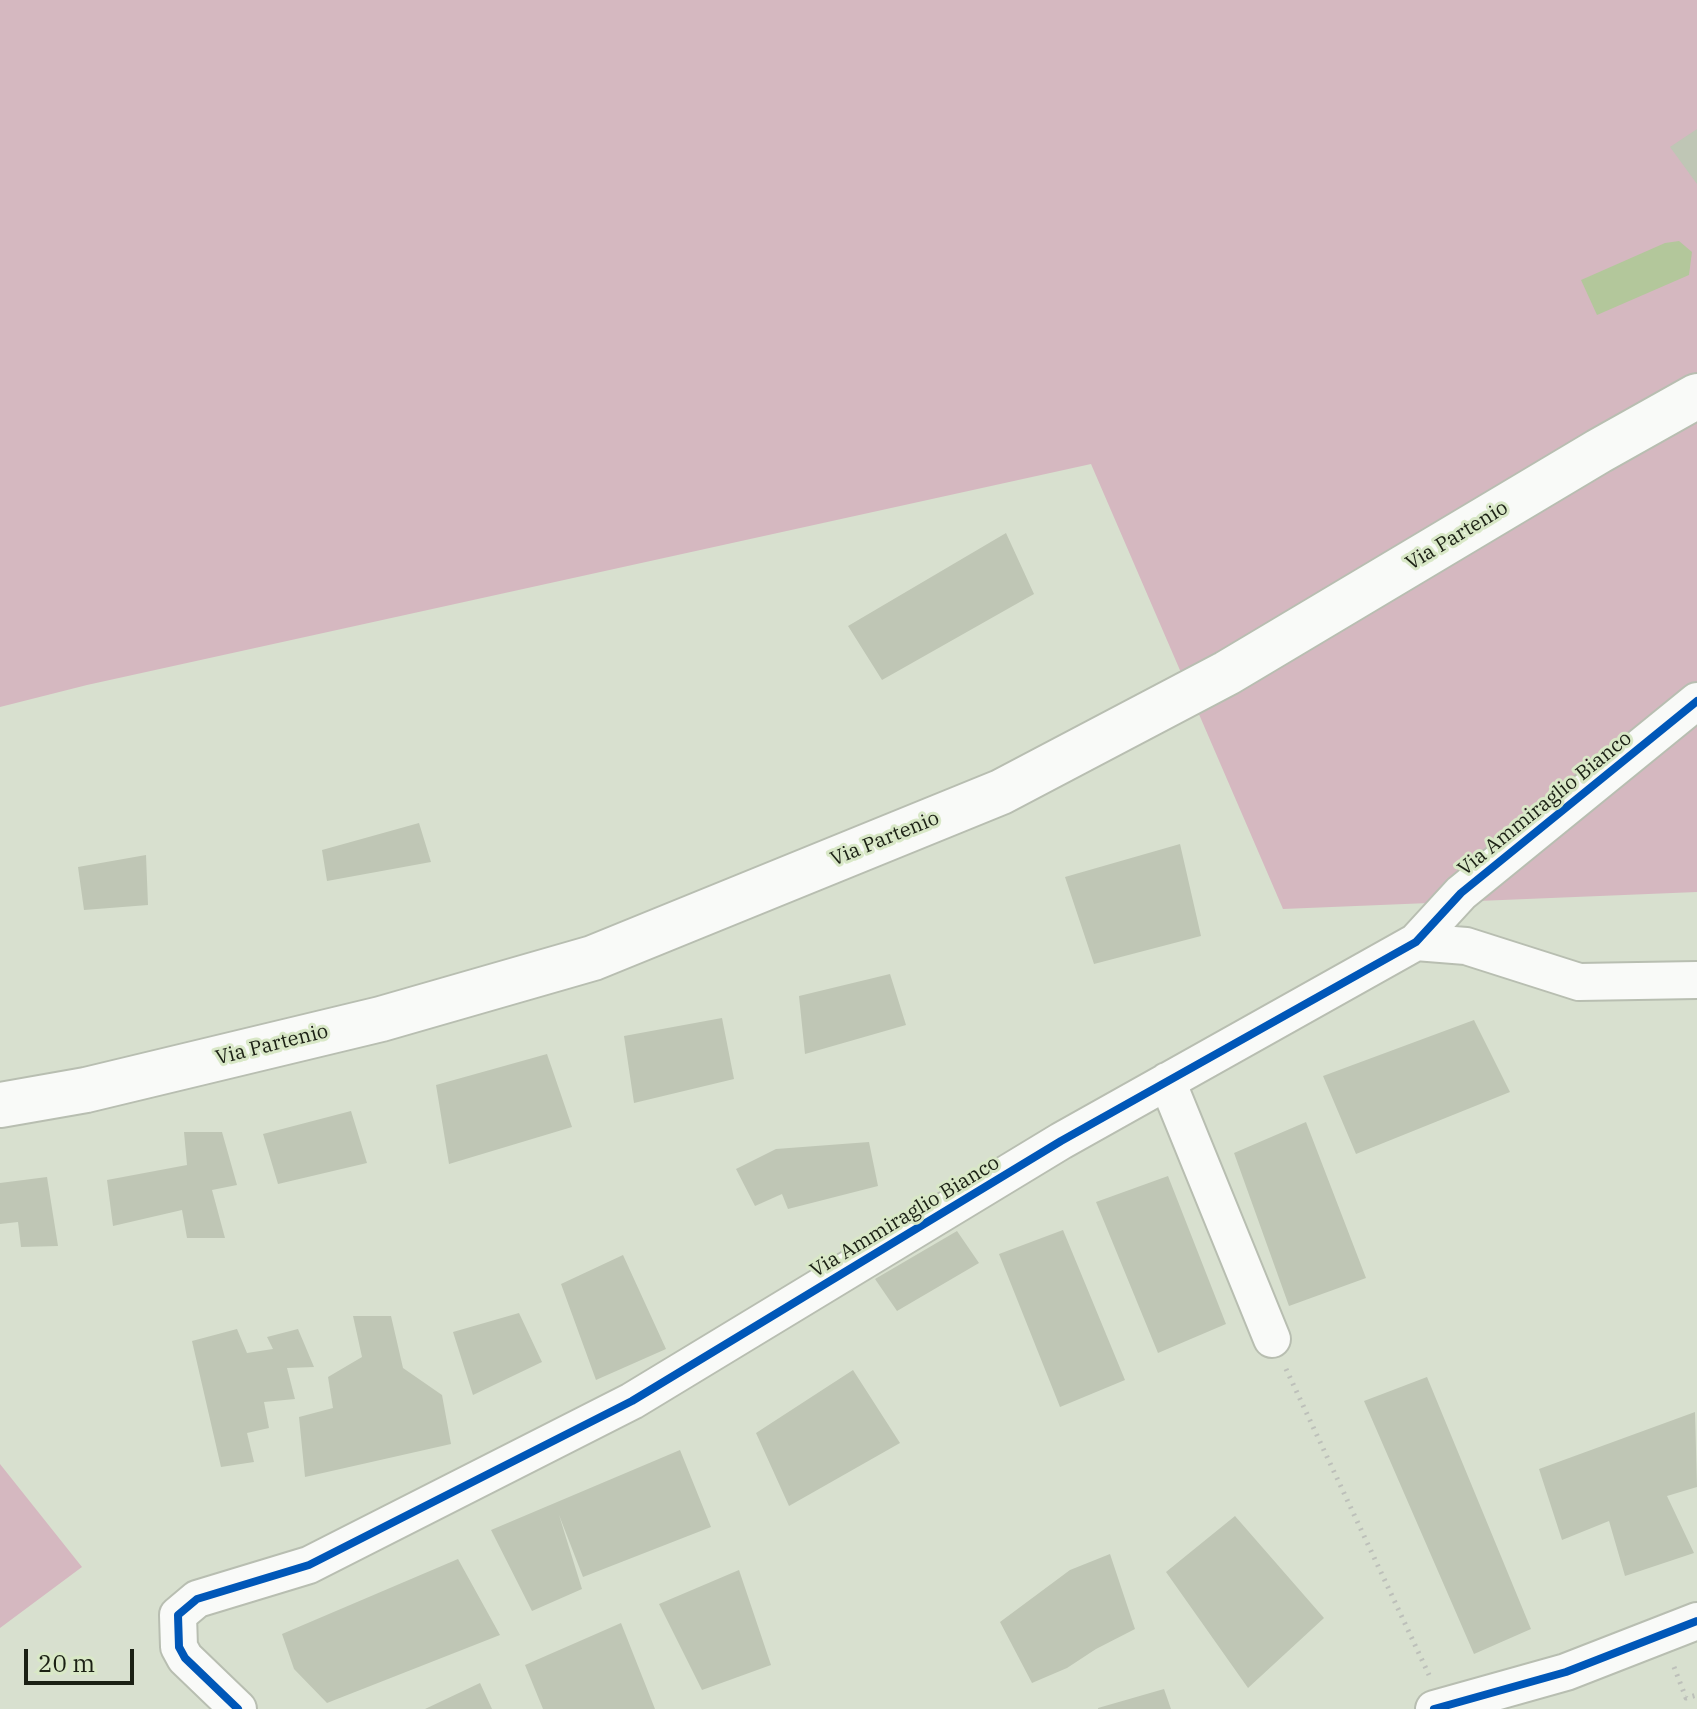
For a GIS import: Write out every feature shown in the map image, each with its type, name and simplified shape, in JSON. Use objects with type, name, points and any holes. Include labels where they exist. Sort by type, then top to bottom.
[{"type":"main road","name":"Via Partenio","points":[[0,1105],[86,1090],[381,1019],[593,958],[1001,792],[1227,673],[1697,396]]},
{"type":"street","name":"Via Ammiraglio Bianco","points":[[238,1709],[185,1658],[179,1647],[178,1615],[197,1599],[309,1565],[632,1401],[1047,1149],[1416,942],[1461,893],[1697,701]]},
{"type":"street","name":"Via Ammiraglio Bianco","points":[[1461,893],[1466,946]]},
{"type":"street","points":[[1416,942],[1466,946],[1579,982],[1697,980]]},
{"type":"street","points":[[1167,1081],[1272,1339]]},
{"type":"street","points":[[1438,1707],[1566,1672],[1697,1621]]},
{"type":"street","points":[[1509,1709],[1566,1672]]},
{"type":"path","points":[[1272,1339],[1438,1707]]},
{"type":"shaded area","points":[[0,0],[1697,0],[1697,892],[1283,909],[1091,464],[87,685],[0,707]]},
{"type":"shaded area","points":[[1679,241],[1692,252],[1689,275],[1597,315],[1581,280],[1665,243]]},
{"type":"shaded area","points":[[0,1464],[82,1567],[0,1628]]},
{"type":"building","points":[[1697,129],[1697,184],[1670,147]]},
{"type":"building","points":[[1006,533],[1034,594],[882,680],[848,626]]},
{"type":"building","points":[[419,823],[431,862],[327,881],[322,850]]},
{"type":"building","points":[[1180,844],[1201,936],[1094,964],[1065,877]]},
{"type":"building","points":[[146,855],[148,905],[84,910],[78,867]]},
{"type":"building","points":[[890,974],[906,1025],[805,1054],[799,996]]},
{"type":"building","points":[[722,1018],[734,1079],[634,1103],[624,1036]]},
{"type":"building","points":[[1474,1020],[1510,1092],[1356,1154],[1323,1076]]},
{"type":"building","points":[[547,1054],[572,1127],[449,1164],[436,1085]]},
{"type":"building","points":[[351,1111],[367,1163],[278,1184],[263,1134]]},
{"type":"building","points":[[1306,1122],[1366,1278],[1289,1306],[1234,1153]]},
{"type":"building","points":[[184,1132],[222,1132],[237,1185],[212,1190],[225,1238],[187,1238],[182,1210],[113,1226],[107,1180],[187,1165]]},
{"type":"building","points":[[869,1142],[878,1186],[788,1209],[782,1194],[755,1206],[736,1169],[776,1149]]},
{"type":"building","points":[[1168,1176],[1226,1324],[1158,1353],[1096,1202]]},
{"type":"building","points":[[47,1177],[58,1246],[21,1247],[18,1222],[0,1224],[0,1183]]},
{"type":"building","points":[[1063,1230],[1125,1380],[1060,1407],[999,1254]]},
{"type":"building","points":[[957,1231],[979,1263],[897,1311],[875,1279]]},
{"type":"building","points":[[623,1255],[666,1349],[596,1380],[561,1284]]},
{"type":"building","points":[[519,1313],[542,1362],[473,1395],[453,1332]]},
{"type":"building","points":[[353,1316],[391,1316],[403,1368],[442,1395],[451,1444],[305,1477],[299,1417],[333,1408],[328,1377],[362,1357]]},
{"type":"building","points":[[237,1329],[247,1353],[273,1349],[267,1337],[298,1329],[314,1367],[287,1368],[295,1399],[264,1402],[269,1428],[247,1433],[254,1462],[221,1467],[192,1341]]},
{"type":"building","points":[[853,1370],[900,1443],[789,1506],[756,1433]]},
{"type":"building","points":[[1427,1377],[1531,1629],[1474,1654],[1364,1401]]},
{"type":"building","points":[[1695,1412],[1697,1487],[1667,1496],[1694,1553],[1625,1576],[1609,1521],[1562,1540],[1539,1469]]},
{"type":"building","points":[[680,1450],[711,1527],[583,1577],[559,1515],[582,1589],[532,1611],[491,1530]]},
{"type":"building","points":[[1235,1516],[1324,1618],[1248,1688],[1166,1572]]},
{"type":"building","points":[[1110,1554],[1135,1629],[1067,1668],[1032,1683],[1000,1622],[1070,1570]]},
{"type":"building","points":[[458,1559],[500,1635],[327,1703],[294,1669],[282,1634]]},
{"type":"building","points":[[739,1570],[771,1665],[702,1690],[659,1604]]},
{"type":"building","points":[[621,1623],[655,1709],[543,1709],[525,1665]]},
{"type":"building","points":[[480,1683],[492,1709],[425,1709]]},
{"type":"building","points":[[1164,1689],[1171,1709],[1098,1709],[1098,1708]]},
{"type":"cycle path","points":[[238,1709],[185,1658],[179,1647],[178,1615],[197,1599],[309,1565],[632,1401],[1061,1141],[1416,942],[1461,893],[1697,701]]},
{"type":"cycle path","points":[[1434,1709],[1566,1672],[1697,1621]]}]
